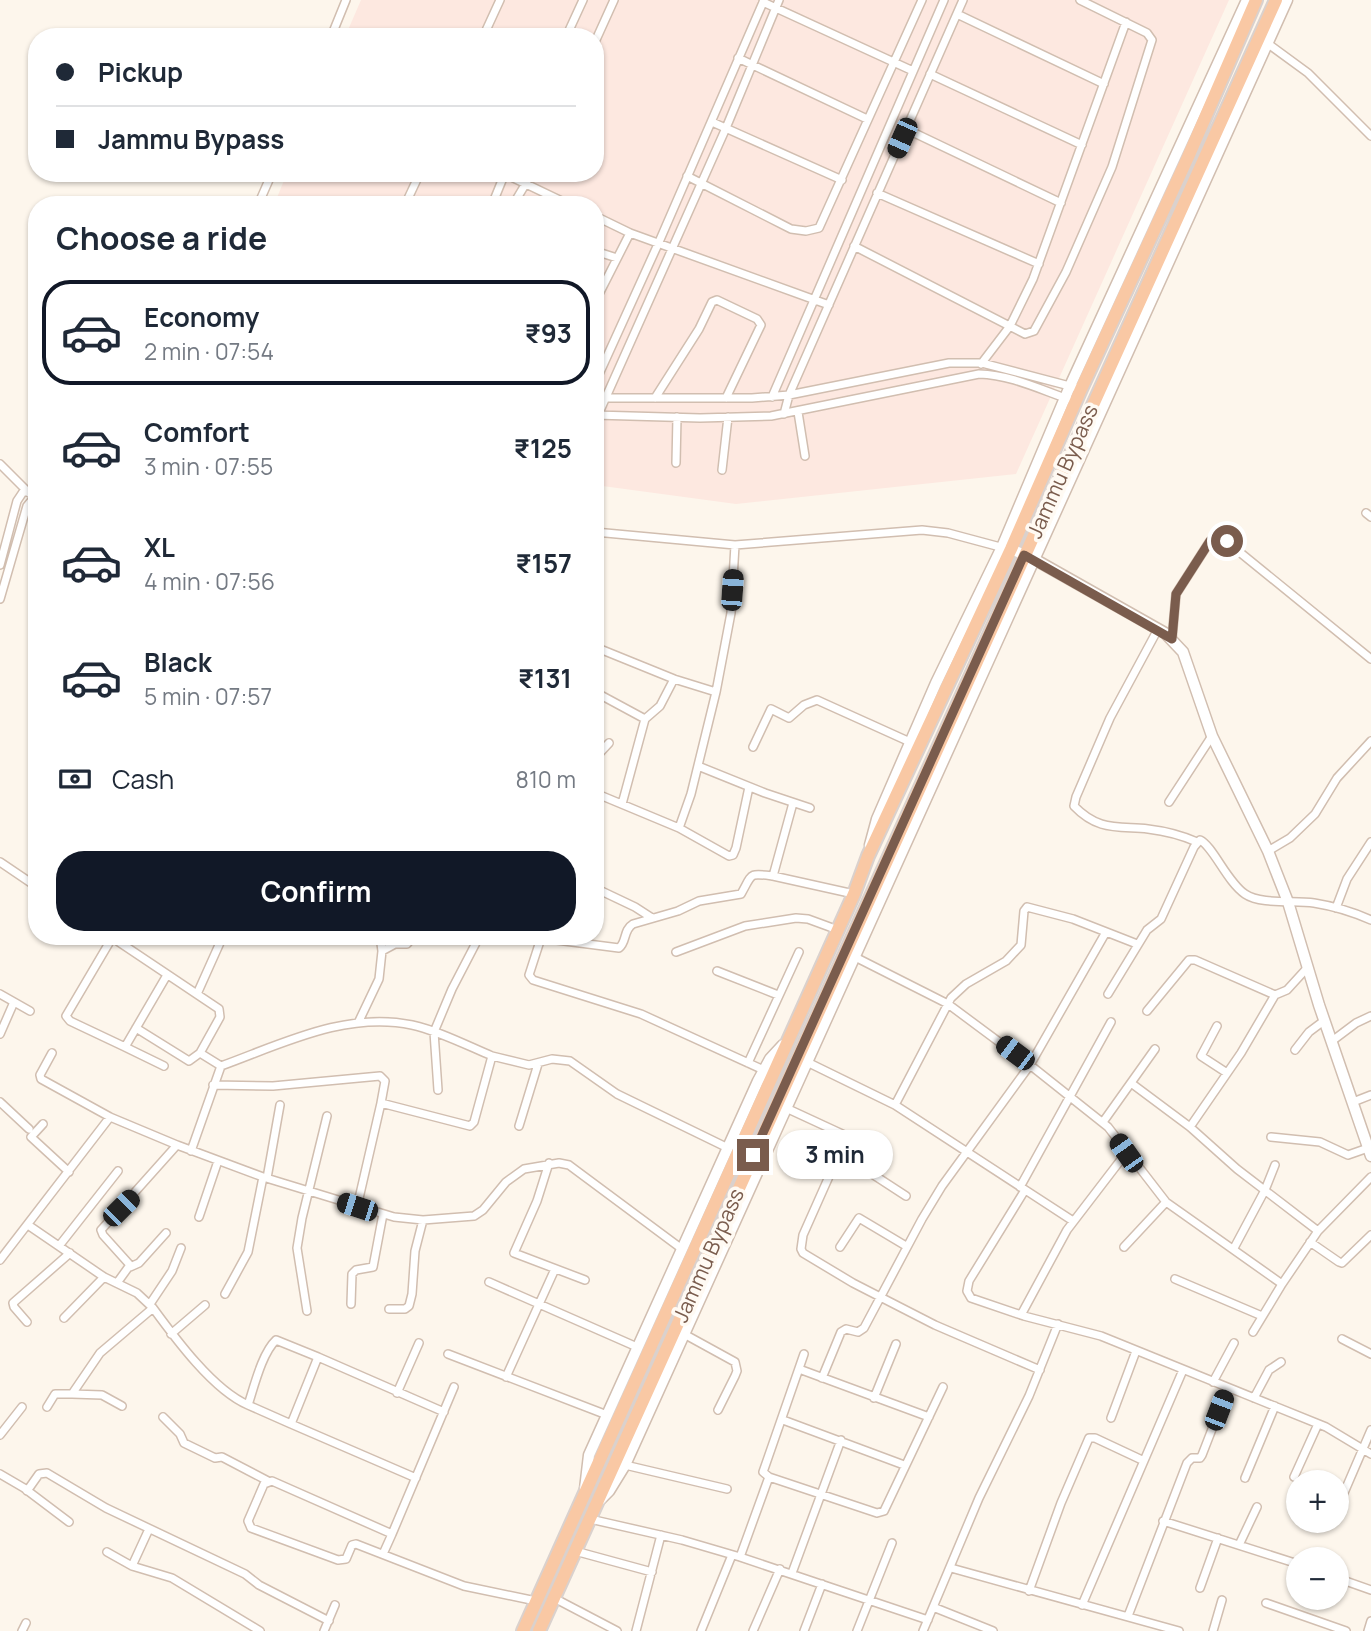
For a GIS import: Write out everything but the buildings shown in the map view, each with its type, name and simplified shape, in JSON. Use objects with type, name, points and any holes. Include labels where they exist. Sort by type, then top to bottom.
[{"type":"highway","name":"Jammu Bypass","points":[[523,1631],[768,1072],[787,1040],[855,894],[868,856],[1073,393],[1188,157],[1255,0]]},
{"type":"highway","name":"Jammu Bypass","points":[[539,1631],[1029,557],[1276,0]]},
{"type":"street","points":[[335,28],[346,0]]},
{"type":"street","points":[[487,28],[500,0]]},
{"type":"street","points":[[570,28],[583,0]]},
{"type":"street","points":[[601,28],[614,0]]},
{"type":"street","points":[[687,176],[770,220],[791,229],[814,231],[823,223],[921,2],[910,0]]},
{"type":"street","points":[[772,397],[944,0]]},
{"type":"street","points":[[784,414],[789,395],[963,0]]},
{"type":"street","points":[[855,246],[1025,334],[1034,331],[1058,290],[1112,167],[1152,40],[1147,33],[1080,0]]},
{"type":"street","points":[[1073,393],[1247,0]]},
{"type":"street","points":[[597,1503],[609,1491],[625,1465],[855,957],[1029,557],[1287,0]]},
{"type":"street","points":[[604,363],[763,1],[777,4],[913,71]]},
{"type":"street","points":[[604,401],[726,128],[777,4]]},
{"type":"street","points":[[957,15],[1104,84]]},
{"type":"street","points":[[971,375],[1010,326],[1039,264],[1126,22]]},
{"type":"street","points":[[1267,43],[1308,73],[1371,135]]},
{"type":"street","points":[[738,58],[867,119]]},
{"type":"street","points":[[930,74],[1082,145]]},
{"type":"street","points":[[712,122],[842,180]]},
{"type":"street","points":[[906,129],[1061,203]]},
{"type":"street","points":[[522,182],[551,196]]},
{"type":"street","points":[[519,196],[526,184]]},
{"type":"street","points":[[877,193],[1039,264]]},
{"type":"street","points":[[604,220],[630,233],[829,305]]},
{"type":"street","points":[[604,285],[630,233]]},
{"type":"street","points":[[604,254],[618,258]]},
{"type":"street","points":[[656,398],[694,338],[712,302],[717,300],[757,318],[761,325],[726,398]]},
{"type":"street","points":[[606,398],[772,397],[949,363],[982,363],[1073,393]]},
{"type":"street","points":[[604,415],[728,417],[784,414],[971,375],[996,376],[1073,393]]},
{"type":"street","points":[[798,412],[805,456]]},
{"type":"street","points":[[676,463],[677,417]]},
{"type":"street","points":[[722,470],[728,417]]},
{"type":"street","points":[[0,464],[28,490],[17,500],[0,565]]},
{"type":"street","points":[[0,599],[28,505]]},
{"type":"street","points":[[604,533],[735,545],[922,530],[948,533],[1029,557],[1172,639],[1187,661],[1212,736],[1268,850],[1288,902],[1369,1152],[1348,1155],[1320,1142],[1271,1137]]},
{"type":"street","points":[[1172,639],[1176,594],[1215,537],[1227,541],[1371,659]]},
{"type":"street","points":[[679,828],[716,692],[731,613],[735,545]]},
{"type":"street","points":[[868,856],[873,830],[936,683],[1006,548]]},
{"type":"street","points":[[1158,629],[1110,718],[1074,806],[1102,826],[1171,833],[1208,845],[1223,872],[1245,894],[1252,897],[1315,903],[1371,920]]},
{"type":"street","points":[[604,651],[674,679],[716,692]]},
{"type":"street","points":[[622,804],[645,719],[660,706],[674,679]]},
{"type":"street","points":[[604,697],[645,719]]},
{"type":"street","points":[[753,747],[771,709],[789,718],[804,705],[817,700],[910,742]]},
{"type":"street","points":[[1169,802],[1212,736]]},
{"type":"street","points":[[1268,850],[1290,838],[1315,814],[1337,778],[1371,741]]},
{"type":"street","points":[[604,748],[609,743]]},
{"type":"street","points":[[698,766],[810,808]]},
{"type":"street","points":[[604,797],[679,828],[720,853],[731,856],[736,848],[749,787]]},
{"type":"street","points":[[773,876],[793,803]]},
{"type":"street","points":[[1108,994],[1137,944],[1150,926],[1161,919],[1197,842]]},
{"type":"street","points":[[1336,908],[1347,879],[1371,842]]},
{"type":"street","points":[[0,862],[28,881]]},
{"type":"street","points":[[597,945],[619,948],[630,925],[678,911],[699,901],[741,894],[753,874],[855,894]]},
{"type":"street","points":[[604,892],[652,918]]},
{"type":"street","points":[[895,1105],[957,990],[1006,961],[1021,945],[1024,911],[1027,906],[1044,909],[1137,944]]},
{"type":"street","points":[[676,952],[745,926],[796,918],[808,919],[838,930]]},
{"type":"street","points":[[822,1378],[841,1332],[863,1330],[906,1246],[943,1186],[1030,1065],[1106,932]]},
{"type":"street","points":[[106,945],[66,1016],[70,1021],[164,1066]]},
{"type":"street","points":[[123,945],[216,1007],[220,1013],[200,1054],[188,1061],[136,1028]]},
{"type":"street","points":[[197,994],[219,945]]},
{"type":"street","points":[[359,1021],[379,979],[381,945]]},
{"type":"street","points":[[382,951],[393,945]]},
{"type":"street","points":[[438,1090],[434,1032],[473,945]]},
{"type":"street","points":[[538,945],[529,975],[533,980],[641,1014],[768,1072],[728,1147],[589,1455],[584,1493]]},
{"type":"street","points":[[748,1063],[799,952]]},
{"type":"street","points":[[855,957],[948,1004],[1030,1065],[1102,1122],[1166,1202],[1282,1284]]},
{"type":"street","points":[[1147,1011],[1189,960],[1195,960],[1275,995]]},
{"type":"street","points":[[1190,1126],[1227,1073],[1275,995],[1287,990],[1308,967]]},
{"type":"street","points":[[717,971],[778,995]]},
{"type":"street","points":[[125,1047],[167,975]]},
{"type":"street","points":[[0,995],[30,1011]]},
{"type":"street","points":[[0,1034],[14,1002]]},
{"type":"street","points":[[1332,1041],[1356,1023],[1371,1017]]},
{"type":"street","points":[[1295,1050],[1309,1032],[1325,1020]]},
{"type":"street","points":[[191,1151],[221,1066],[336,1025],[359,1021],[407,1024],[492,1056],[523,1064],[538,1064],[552,1059],[570,1061],[617,1094],[728,1147]]},
{"type":"street","points":[[1111,1022],[1069,1095],[1023,1189],[969,1281],[967,1291],[975,1300],[1101,1336],[1275,1406],[1318,1424],[1371,1454]]},
{"type":"street","points":[[1217,1026],[1201,1056],[1227,1073]]},
{"type":"street","points":[[1102,1122],[1155,1049]]},
{"type":"street","points":[[52,1053],[40,1074],[41,1079],[110,1117],[218,1161],[357,1207],[423,1220],[466,1217],[478,1214],[506,1181],[517,1173],[532,1166],[549,1163],[569,1165],[682,1250]]},
{"type":"street","points":[[200,1054],[221,1066]]},
{"type":"street","points":[[381,1103],[470,1126],[474,1122],[492,1056]]},
{"type":"street","points":[[807,1062],[895,1105],[1073,1221]]},
{"type":"street","points":[[519,1126],[538,1064]]},
{"type":"street","points":[[213,1085],[273,1086],[380,1076],[385,1082],[357,1207]]},
{"type":"street","points":[[1131,1083],[1190,1126],[1237,1169],[1318,1231]]},
{"type":"street","points":[[1353,1102],[1371,1095]]},
{"type":"street","points":[[0,1102],[29,1129]]},
{"type":"street","points":[[225,1294],[248,1252],[281,1105]]},
{"type":"street","points":[[786,1108],[866,1144],[870,1149],[863,1168],[906,1196]]},
{"type":"street","points":[[307,1311],[298,1248],[327,1116]]},
{"type":"street","points":[[0,1260],[3,1249],[28,1225],[110,1117]]},
{"type":"street","points":[[43,1124],[31,1138],[69,1172]]},
{"type":"street","points":[[847,1136],[803,1235],[801,1248],[808,1258],[935,1325],[1040,1370]]},
{"type":"street","points":[[130,1267],[101,1230],[177,1145]]},
{"type":"street","points":[[1021,1314],[1073,1221],[1126,1153]]},
{"type":"street","points":[[199,1217],[218,1161]]},
{"type":"street","points":[[549,1163],[537,1201],[513,1253],[585,1280]]},
{"type":"street","points":[[1234,1248],[1265,1190],[1275,1165]]},
{"type":"street","points":[[59,1246],[118,1171]]},
{"type":"street","points":[[1253,1332],[1318,1231],[1371,1177]]},
{"type":"street","points":[[1124,1247],[1166,1202]]},
{"type":"street","points":[[351,1304],[352,1274],[356,1270],[373,1267],[383,1214]]},
{"type":"street","points":[[840,1247],[859,1218],[906,1246]]},
{"type":"street","points":[[389,1309],[405,1309],[409,1306],[415,1251],[423,1220]]},
{"type":"street","points":[[28,1225],[104,1278],[138,1293],[229,1395],[416,1478]]},
{"type":"street","points":[[117,1283],[166,1233]]},
{"type":"street","points":[[1310,1242],[1342,1262],[1371,1235]]},
{"type":"street","points":[[72,1394],[100,1353],[151,1306],[172,1271],[181,1248]]},
{"type":"street","points":[[27,1322],[14,1307],[14,1302],[70,1254]]},
{"type":"street","points":[[506,1377],[555,1269]]},
{"type":"street","points":[[64,1318],[104,1278]]},
{"type":"street","points":[[1175,1279],[1262,1316]]},
{"type":"street","points":[[489,1282],[637,1347]]},
{"type":"street","points":[[172,1334],[205,1305]]},
{"type":"street","points":[[923,1631],[979,1498],[1018,1419],[1058,1324]]},
{"type":"street","points":[[684,1334],[735,1362],[736,1376],[718,1410]]},
{"type":"street","points":[[1342,1339],[1371,1354]]},
{"type":"street","points":[[247,1405],[265,1358],[274,1341],[278,1340],[444,1412]]},
{"type":"street","points":[[397,1393],[419,1343]]},
{"type":"street","points":[[1213,1382],[1234,1343]]},
{"type":"street","points":[[874,1398],[897,1344]]},
{"type":"street","points":[[1111,1418],[1136,1351]]},
{"type":"street","points":[[447,1354],[607,1415]]},
{"type":"street","points":[[804,1354],[763,1472],[769,1477],[881,1513],[943,1387]]},
{"type":"street","points":[[291,1424],[318,1357]]},
{"type":"street","points":[[1254,1398],[1269,1370],[1281,1362]]},
{"type":"street","points":[[799,1369],[929,1417]]},
{"type":"street","points":[[1082,1605],[1142,1460],[1183,1370]]},
{"type":"street","points":[[383,1554],[454,1387]]},
{"type":"street","points":[[1128,1616],[1187,1463],[1202,1455],[1228,1388]]},
{"type":"street","points":[[47,1407],[55,1394],[102,1395],[122,1406]]},
{"type":"street","points":[[1245,1478],[1275,1406]]},
{"type":"street","points":[[0,1436],[22,1408]]},
{"type":"street","points":[[163,1417],[180,1434],[184,1443],[215,1458],[222,1457],[268,1481],[392,1534]]},
{"type":"street","points":[[783,1420],[904,1465]]},
{"type":"street","points":[[1297,1470],[1318,1424]]},
{"type":"street","points":[[1349,1482],[1371,1430]]},
{"type":"street","points":[[1029,1591],[1061,1503],[1089,1438],[1095,1438],[1142,1460]]},
{"type":"street","points":[[792,1573],[841,1440]]},
{"type":"street","points":[[625,1465],[727,1489]]},
{"type":"street","points":[[27,1491],[39,1474],[44,1472],[106,1508],[245,1574],[259,1585],[329,1621]]},
{"type":"street","points":[[0,1474],[69,1522]]},
{"type":"street","points":[[701,1631],[769,1477]]},
{"type":"street","points":[[268,1481],[264,1484],[248,1521],[251,1528],[338,1560],[346,1559],[355,1544],[475,1589],[536,1601]]},
{"type":"street","points":[[1239,1545],[1257,1507]]},
{"type":"street","points":[[590,1519],[662,1535],[780,1569],[928,1620]]},
{"type":"street","points":[[1163,1521],[1286,1560]]},
{"type":"street","points":[[132,1566],[149,1529]]},
{"type":"street","points":[[636,1631],[662,1535]]},
{"type":"street","points":[[1200,1588],[1218,1538]]},
{"type":"street","points":[[857,1631],[892,1542]]},
{"type":"street","points":[[575,1550],[652,1572]]},
{"type":"street","points":[[107,1552],[132,1566],[172,1578],[260,1631]]},
{"type":"street","points":[[951,1568],[1128,1616],[1150,1627],[1179,1631]]},
{"type":"street","points":[[754,1631],[780,1569]]},
{"type":"street","points":[[1349,1582],[1371,1590]]},
{"type":"street","points":[[804,1631],[822,1584]]},
{"type":"street","points":[[554,1598],[617,1631]]},
{"type":"street","points":[[1213,1631],[1222,1600]]},
{"type":"street","points":[[1266,1603],[1346,1631]]},
{"type":"street","points":[[324,1631],[335,1605]]},
{"type":"street","points":[[933,1607],[993,1631]]},
{"type":"street","points":[[1368,1631],[1371,1621]]},
{"type":"shaded area","points":[[361,0],[1229,0],[1016,474],[736,504],[604,486],[604,196],[278,196],[283,182],[604,182],[604,28],[349,28]]},
{"type":"route","points":[[753,1155],[1024,555],[1055,570],[1172,639],[1174,606],[1179,587],[1210,541],[1221,537],[1227,541]]}]
